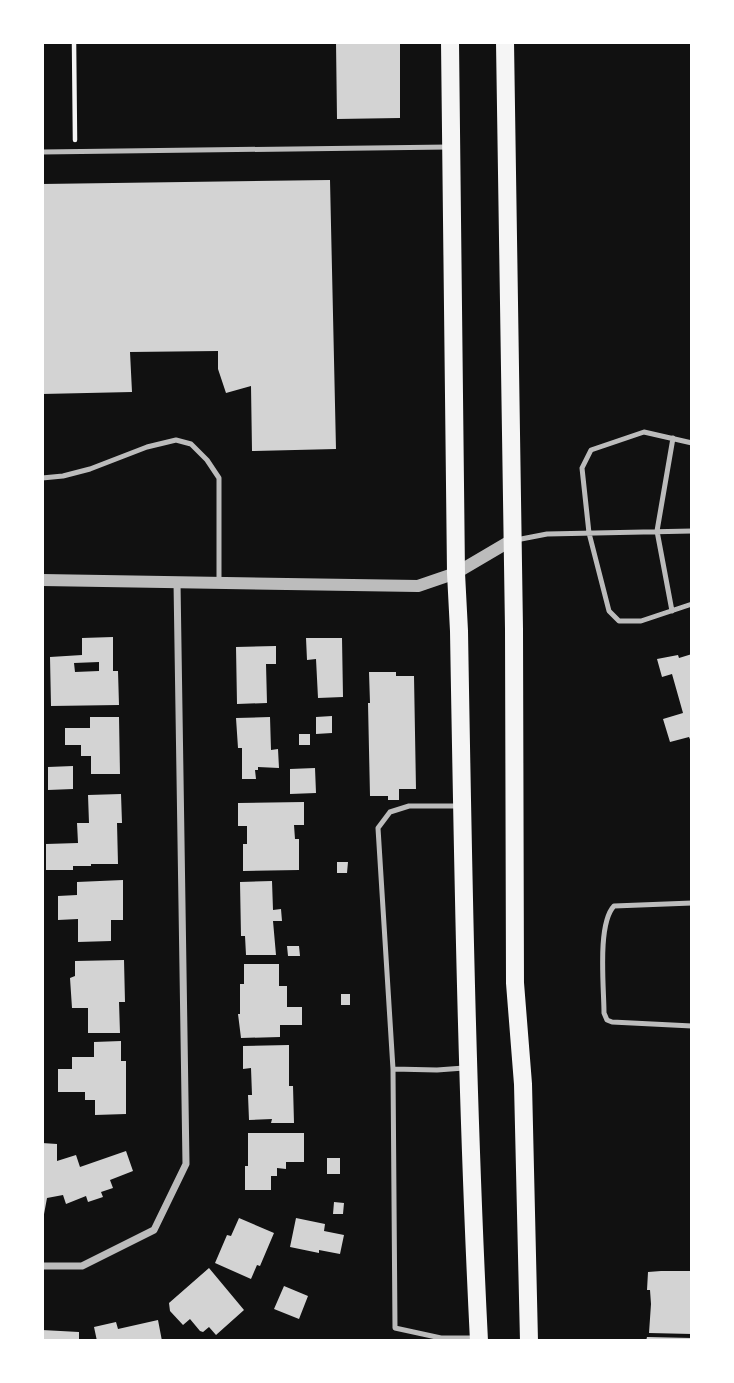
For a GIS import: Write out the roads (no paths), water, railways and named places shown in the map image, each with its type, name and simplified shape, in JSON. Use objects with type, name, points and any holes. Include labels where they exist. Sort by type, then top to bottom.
[{"type":"main road","points":[[450,42],[456,573],[467,1068],[479,1340]]},
{"type":"main road","points":[[505,42],[513,540],[515,983],[523,1084],[529,1341]]},
{"type":"street","points":[[42,580],[418,586],[456,573],[513,540]]},
{"type":"street","points":[[42,1266],[82,1266],[154,1230],[186,1164],[177,582]]},
{"type":"lane","points":[[42,152],[451,147]]},
{"type":"lane","points":[[692,443],[644,432],[591,450],[582,468],[589,533],[608,611],[619,621],[641,621],[692,604]]},
{"type":"lane","points":[[672,611],[657,531],[673,438]]},
{"type":"lane","points":[[42,478],[63,476],[147,447],[176,440],[191,444],[207,460],[219,478],[219,582]]},
{"type":"lane","points":[[513,540],[547,534],[692,531]]},
{"type":"lane","points":[[462,806],[409,806],[390,812],[378,828],[393,1069],[395,1328],[440,1338],[479,1340]]},
{"type":"lane","points":[[692,903],[614,906],[606,919],[604,962],[604,1013],[607,1020],[612,1023],[692,1026]]},
{"type":"lane","points":[[393,1069],[467,1068]]}]
